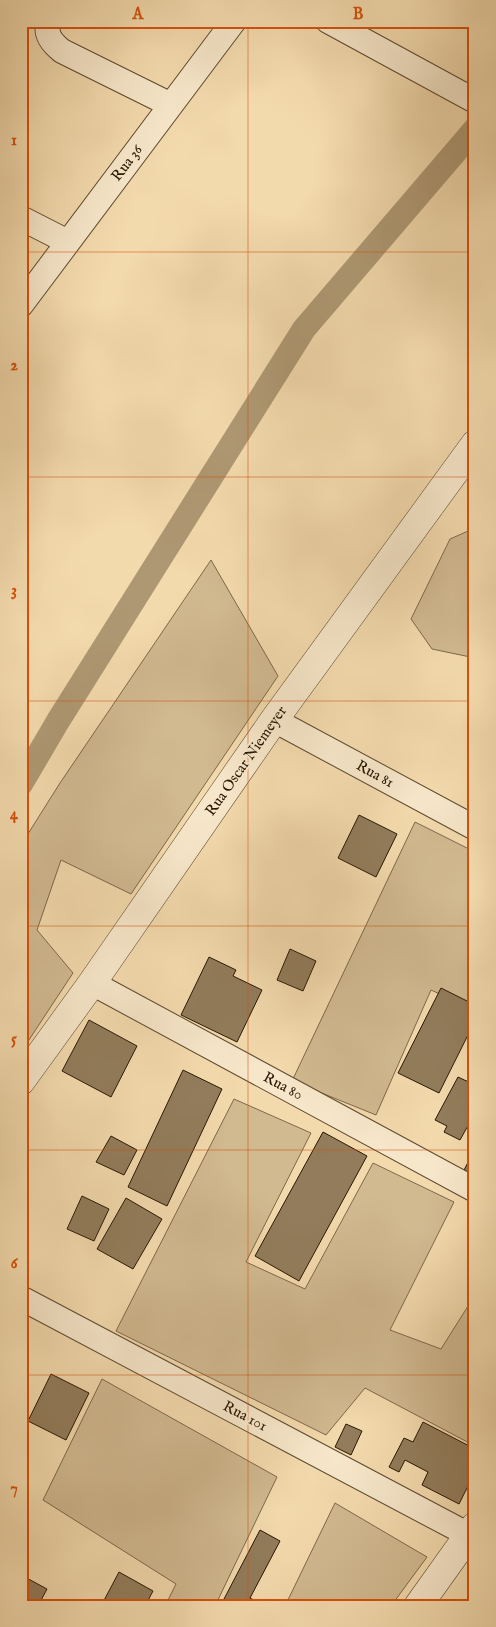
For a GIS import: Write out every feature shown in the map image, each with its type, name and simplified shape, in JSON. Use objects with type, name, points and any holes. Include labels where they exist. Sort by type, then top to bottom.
[{"type":"street","points":[[49,21],[47,26],[48,36],[53,44],[62,51],[171,106]]},
{"type":"street","name":"Rua 36","points":[[21,305],[234,21]]},
{"type":"street","points":[[328,21],[475,101]]},
{"type":"street","points":[[21,218],[68,242]]},
{"type":"street","name":"Rua Oscar Niemeyer","points":[[21,1081],[274,720],[472,453]]},
{"type":"street","name":"Rua 81","points":[[274,720],[475,828]]},
{"type":"street","name":"Rua 80","points":[[92,982],[475,1190]]},
{"type":"street","name":"Rua 101","points":[[21,1298],[472,1531]]},
{"type":"street","points":[[418,1606],[472,1531]]},
{"type":"shaded area","points":[[475,528],[475,658],[432,649],[411,619],[450,539]]},
{"type":"shaded area","points":[[211,560],[278,676],[131,894],[61,860],[37,930],[73,973],[21,1052],[21,845],[60,783]]},
{"type":"shaded area","points":[[415,822],[475,852],[475,1010],[431,990],[376,1115],[292,1081]]},
{"type":"shaded area","points":[[234,1099],[311,1133],[246,1262],[305,1289],[373,1163],[454,1202],[390,1330],[441,1349],[475,1295],[475,1446],[365,1388],[326,1435],[116,1331]]},
{"type":"shaded area","points":[[102,1379],[277,1477],[215,1606],[165,1606],[176,1584],[43,1500]]},
{"type":"shaded area","points":[[335,1503],[427,1557],[391,1606],[285,1606]]},
{"type":"building","points":[[359,815],[397,834],[376,877],[338,858]]},
{"type":"building","points":[[290,949],[316,961],[303,991],[277,980]]},
{"type":"building","points":[[209,957],[236,970],[233,976],[262,990],[237,1042],[181,1015]]},
{"type":"building","points":[[441,988],[475,1005],[475,1028],[472,1027],[439,1093],[398,1073]]},
{"type":"building","points":[[89,1020],[137,1046],[111,1097],[62,1071]]},
{"type":"building","points":[[183,1070],[222,1089],[167,1206],[128,1187]]},
{"type":"building","points":[[458,1077],[475,1085],[475,1124],[470,1122],[460,1140],[444,1132],[447,1126],[435,1120]]},
{"type":"building","points":[[323,1132],[367,1156],[299,1281],[255,1256]]},
{"type":"building","points":[[111,1136],[137,1150],[124,1175],[96,1162]]},
{"type":"building","points":[[475,1149],[475,1176],[464,1170]]},
{"type":"building","points":[[82,1196],[109,1209],[94,1241],[67,1229]]},
{"type":"building","points":[[126,1198],[162,1219],[133,1269],[97,1249]]},
{"type":"building","points":[[51,1374],[89,1393],[66,1440],[28,1421]]},
{"type":"building","points":[[423,1422],[475,1449],[475,1472],[459,1504],[422,1485],[428,1472],[405,1460],[399,1472],[389,1467],[404,1438],[413,1442]]},
{"type":"building","points":[[346,1424],[362,1431],[351,1455],[335,1447]]},
{"type":"building","points":[[260,1530],[280,1541],[250,1598],[265,1606],[238,1606],[224,1599]]},
{"type":"building","points":[[119,1572],[153,1591],[145,1606],[101,1606]]},
{"type":"building","points":[[21,1575],[47,1589],[38,1606],[21,1606]]},
{"type":"waterway","points":[[21,784],[58,721],[304,329],[475,129]]}]
